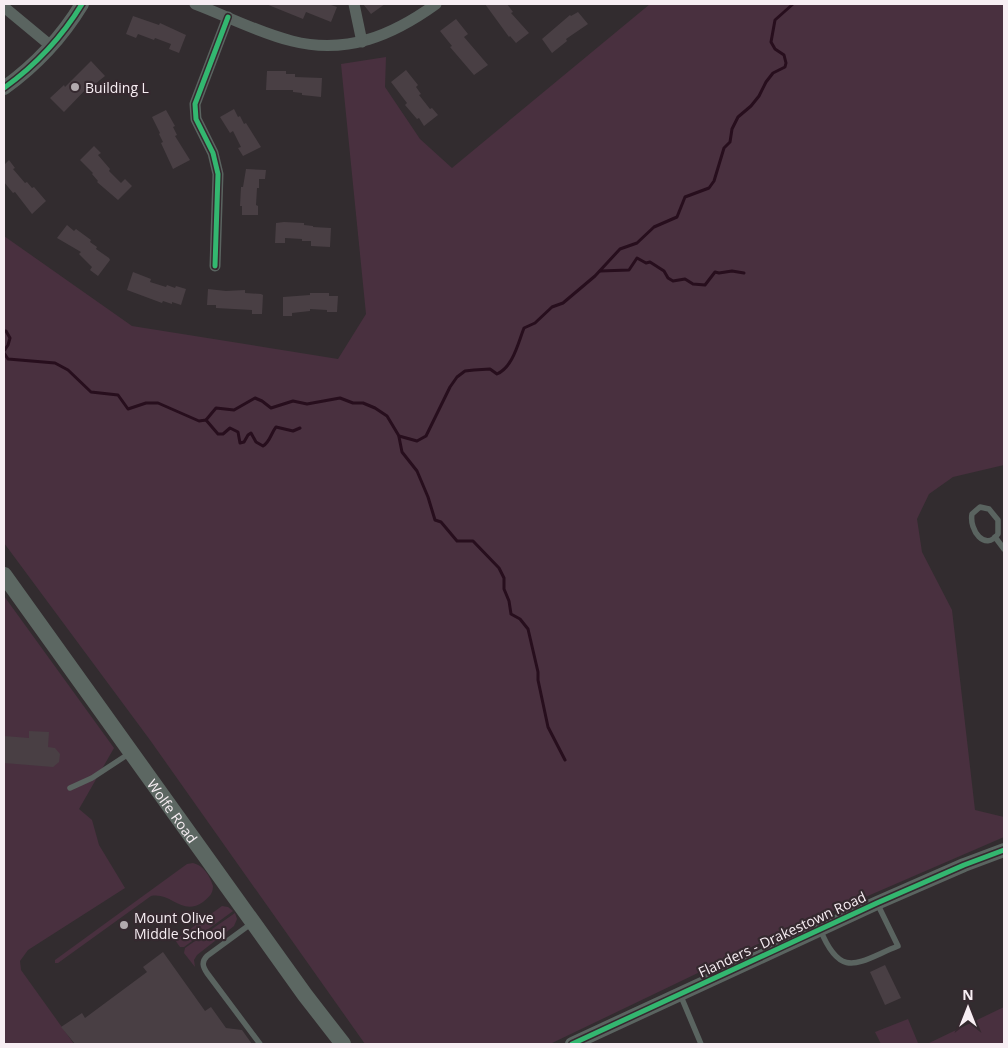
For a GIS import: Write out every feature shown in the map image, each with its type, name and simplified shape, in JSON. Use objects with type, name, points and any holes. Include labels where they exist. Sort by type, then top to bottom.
[{"type":"main road","name":"Wolfe Road","points":[[4,576],[343,1044]]},
{"type":"street","points":[[4,88],[21,75],[51,46],[71,22],[82,4]]},
{"type":"street","points":[[195,4],[282,38],[303,43],[325,45],[362,42],[398,29],[436,4]]},
{"type":"street","points":[[354,4],[362,42]]},
{"type":"street","points":[[4,6],[51,46]]},
{"type":"street","points":[[215,266],[218,174],[213,153],[196,119],[195,104],[228,17]]},
{"type":"street","name":"Flanders - Drakestown Road","points":[[572,1044],[877,903],[956,868],[1004,850]]},
{"type":"lane","points":[[985,508],[996,516],[999,525],[998,534],[995,537],[987,540],[976,534],[971,521],[972,514],[977,509],[985,508]]},
{"type":"lane","points":[[995,537],[1004,548]]},
{"type":"lane","points":[[70,788],[92,778],[132,752]]},
{"type":"lane","points":[[820,930],[824,941],[837,959],[846,964],[858,962],[898,946],[877,903]]},
{"type":"lane","points":[[253,922],[207,956],[203,964],[207,973],[260,1044]]},
{"type":"lane","points":[[680,994],[702,1044]]},
{"type":"shaded area","points":[[650,4],[1004,4],[1004,465],[953,477],[929,494],[917,519],[922,552],[952,610],[975,810],[1004,817],[1004,837],[773,937],[550,1044],[365,1044],[150,740],[4,543],[4,236],[132,326],[338,359],[366,314],[341,64],[386,57],[385,87],[420,139],[452,168]]},
{"type":"shaded area","points":[[4,596],[114,748],[79,809],[92,820],[99,845],[125,888],[28,950],[20,961],[21,970],[74,1044],[4,1044]]},
{"type":"shaded area","points":[[193,863],[206,871],[213,886],[209,897],[203,902],[189,907],[165,897],[151,896],[58,963],[55,963],[55,960],[187,864]]},
{"type":"shaded area","points":[[222,906],[228,907],[233,911],[184,947],[180,947],[175,940]]},
{"type":"shaded area","points":[[235,913],[237,919],[234,926],[197,955],[194,960],[195,967],[184,953],[185,948]]},
{"type":"shaded area","points":[[1004,1007],[1004,1044],[927,1044]]},
{"type":"shaded area","points":[[908,1019],[918,1043],[881,1044],[875,1032]]},
{"type":"building","points":[[266,4],[328,4],[337,7],[331,22],[306,12],[303,19]]},
{"type":"building","points":[[363,4],[385,4],[371,14]]},
{"type":"building","points":[[485,4],[507,4],[513,12],[511,13],[529,33],[516,43],[509,37]]},
{"type":"building","points":[[578,12],[588,24],[566,39],[567,41],[552,53],[542,39],[570,15]]},
{"type":"building","points":[[133,16],[159,25],[160,23],[186,35],[179,53],[169,49],[171,44],[155,38],[154,40],[138,34],[136,38],[126,34]]},
{"type":"building","points":[[456,19],[468,34],[464,37],[488,65],[474,75],[450,47],[452,46],[440,31]]},
{"type":"building","name":"Building L","points":[[91,61],[105,76],[90,88],[89,86],[64,112],[50,98],[64,85],[65,87]]},
{"type":"building","points":[[406,70],[418,85],[416,87],[421,94],[419,95],[430,109],[432,108],[438,115],[424,126],[419,118],[417,119],[405,105],[407,103],[391,82]]},
{"type":"building","points":[[267,71],[286,71],[286,74],[295,74],[295,77],[322,78],[321,97],[302,95],[302,93],[293,92],[293,90],[266,90]]},
{"type":"building","points":[[234,109],[244,124],[246,123],[261,147],[243,156],[238,148],[241,147],[233,131],[230,133],[220,117]]},
{"type":"building","points":[[166,110],[175,126],[173,127],[177,135],[175,136],[190,160],[173,169],[152,117]]},
{"type":"building","points":[[94,146],[101,153],[98,155],[110,169],[109,171],[121,183],[125,179],[132,186],[118,200],[97,182],[93,173],[80,160]]},
{"type":"building","points":[[9,160],[15,168],[13,169],[25,183],[27,182],[32,188],[34,187],[46,201],[32,214],[15,192],[13,193],[4,182],[4,165]]},
{"type":"building","points":[[246,169],[266,170],[265,179],[259,179],[259,188],[257,188],[256,205],[258,206],[258,215],[242,215],[242,206],[240,206],[241,187],[243,187]]},
{"type":"building","points":[[276,223],[304,223],[304,225],[313,227],[331,228],[330,247],[311,246],[311,241],[302,241],[302,239],[285,238],[285,243],[275,243]]},
{"type":"building","points":[[67,225],[91,240],[90,242],[97,247],[96,249],[109,258],[110,260],[98,276],[90,270],[92,267],[79,254],[81,252],[57,238]]},
{"type":"building","points":[[133,272],[151,279],[150,282],[166,287],[167,285],[186,289],[181,305],[163,301],[162,303],[127,290]]},
{"type":"building","points":[[208,289],[226,291],[245,290],[245,293],[261,294],[263,295],[262,314],[252,314],[252,310],[216,308],[216,305],[207,305]]},
{"type":"building","points":[[310,293],[329,293],[329,296],[338,296],[337,312],[310,309],[310,311],[292,313],[292,316],[283,316],[283,297],[310,295]]},
{"type":"building","points":[[29,731],[49,732],[48,747],[55,748],[60,754],[59,762],[53,767],[4,763],[4,736],[29,738]]},
{"type":"building","points":[[163,952],[205,1011],[211,1007],[226,1028],[242,1030],[252,1044],[75,1044],[61,1027],[82,1013],[85,1018],[147,972],[143,967]]},
{"type":"building","points":[[885,965],[901,998],[885,1005],[870,972]]},
{"type":"waterway","points":[[4,353],[8,359],[55,363],[68,370],[91,392],[118,395],[128,409],[146,403],[158,403],[199,421],[206,420],[216,408],[234,410],[255,398],[271,408],[293,401],[307,404],[340,398],[353,403],[363,403],[375,408],[387,416],[399,436],[417,441],[426,436],[450,387],[457,377],[465,371],[490,369],[497,374],[503,371],[514,354],[524,328],[535,323],[552,307],[563,303],[595,276],[620,249],[637,243],[654,227],[677,217],[685,197],[709,188],[714,181],[724,148],[730,142],[732,129],[738,117],[759,96],[773,73],[785,67],[784,55],[775,49],[771,42],[775,20],[793,4]]},
{"type":"waterway","points":[[600,271],[629,270],[637,258],[646,263],[650,262],[664,271],[668,278],[673,281],[685,279],[693,284],[705,285],[715,272],[732,271],[744,273]]},
{"type":"waterway","points":[[4,331],[6,331],[10,338],[4,351]]},
{"type":"waterway","points":[[206,420],[218,434],[223,434],[230,428],[238,432],[240,443],[244,442],[251,433],[256,442],[263,446],[276,427],[293,431],[300,428]]},
{"type":"waterway","points":[[399,437],[402,452],[417,471],[435,520],[441,522],[457,541],[473,541],[499,568],[504,578],[504,589],[509,601],[511,614],[520,619],[528,629],[548,727],[565,760]]},
{"type":"cycle path","points":[[4,88],[48,50],[82,4]]},
{"type":"cycle path","points":[[215,266],[218,174],[213,153],[196,119],[195,104],[228,17]]},
{"type":"cycle path","points":[[572,1044],[877,903],[964,865],[1004,850]]},
{"type":"place","name":"Building L","points":[[75,87]]},
{"type":"place","name":"Mount Olive Middle School","points":[[124,925]]}]
